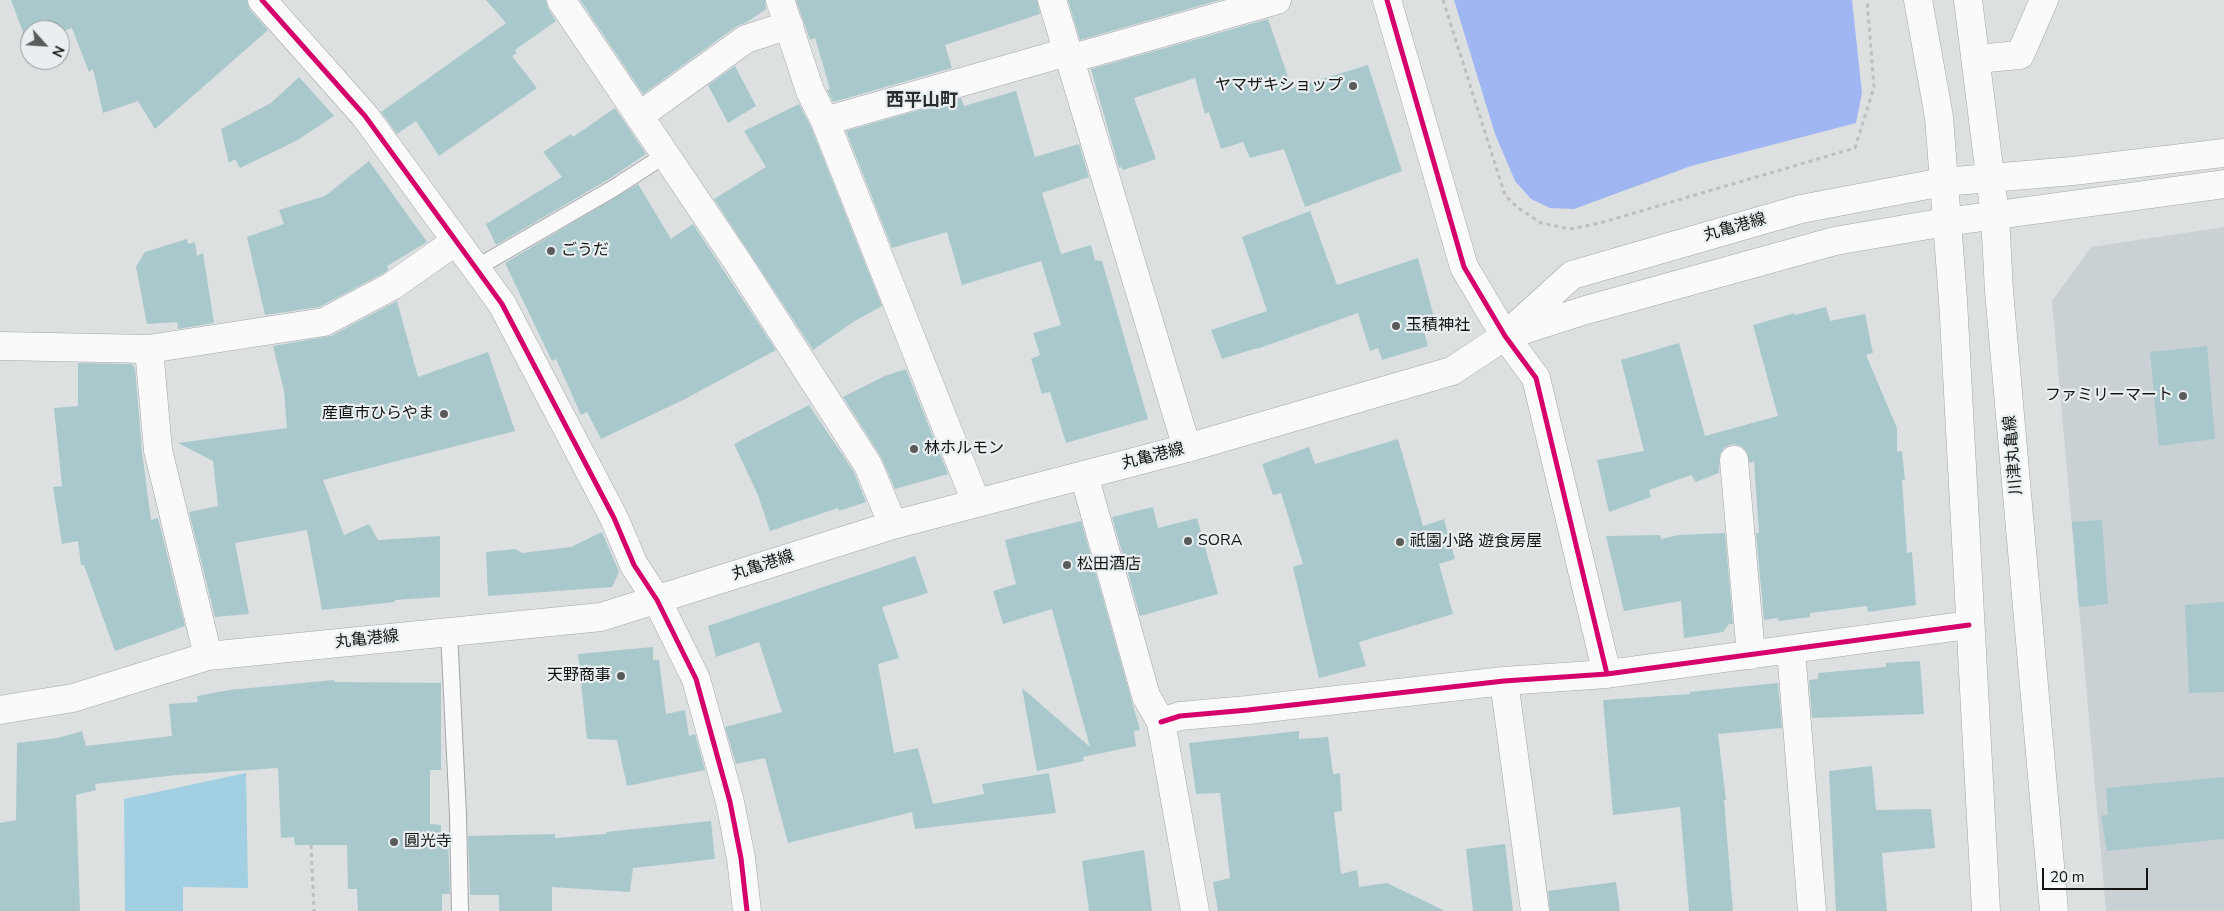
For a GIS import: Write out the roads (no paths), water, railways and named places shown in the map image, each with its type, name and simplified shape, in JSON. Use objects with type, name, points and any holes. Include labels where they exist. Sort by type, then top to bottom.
[{"type":"street","points":[[262,0],[366,116],[502,304],[614,518],[634,565],[657,600],[696,679],[732,812],[741,858],[747,911]]},
{"type":"street","points":[[561,0],[737,261],[868,464],[893,524]]},
{"type":"street","points":[[1052,0],[1187,448]]},
{"type":"street","points":[[825,121],[1277,0]]},
{"type":"street","points":[[1387,0],[1464,267],[1505,336],[1536,378],[1607,674]]},
{"type":"street","points":[[1918,0],[1939,118],[1955,337],[1969,625],[1986,911]]},
{"type":"street","name":"川津丸亀線","points":[[1968,0],[1995,216],[1999,291],[2054,911]]},
{"type":"street","points":[[1976,58],[2020,55],[2044,0]]},
{"type":"street","points":[[639,116],[784,12],[810,91],[825,121],[976,502]]},
{"type":"street","name":"丸亀港線","points":[[0,710],[73,698],[208,656],[601,617],[893,524],[1187,448],[1452,371],[1505,336],[1572,275],[1801,209],[1943,182],[2224,153]]},
{"type":"street","name":"丸亀港線","points":[[1505,336],[1586,310],[1835,241],[1946,222],[2224,184]]},
{"type":"street","points":[[0,346],[149,349],[324,322],[392,286],[456,241]]},
{"type":"street","points":[[149,349],[158,450],[208,656]]},
{"type":"street","points":[[1734,460],[1751,655]]},
{"type":"street","points":[[1084,475],[1146,696],[1161,722],[1195,911]]},
{"type":"street","points":[[1161,722],[1180,716],[1504,681],[1607,674],[1969,625]]},
{"type":"street","points":[[1790,650],[1812,911]]},
{"type":"street","points":[[1504,681],[1535,911]]},
{"type":"lane","points":[[476,268],[614,188],[665,155]]},
{"type":"lane","points":[[449,632],[458,815],[460,911]]},
{"type":"water","points":[[1454,0],[1852,0],[1862,93],[1856,123],[1691,166],[1574,209],[1550,208],[1531,199],[1515,181],[1495,134]]},
{"type":"place","name":"ヤマザキショップ","points":[[1353,86]]},
{"type":"place","name":"ごうだ","points":[[551,251]]},
{"type":"place","name":"玉積神社","points":[[1396,326]]},
{"type":"place","name":"ファミリーマート","points":[[2183,396]]},
{"type":"place","name":"産直市ひらやま","points":[[444,414]]},
{"type":"place","name":"林ホルモン","points":[[914,449]]},
{"type":"place","name":"SORA","points":[[1188,541]]},
{"type":"place","name":"祇園小路 遊食房屋","points":[[1400,542]]},
{"type":"place","name":"松田酒店","points":[[1067,565]]},
{"type":"place","name":"天野商事","points":[[621,676]]},
{"type":"place","name":"圓光寺","points":[[394,842]]},
{"type":"district","name":"西平山町","points":[[922,102]]}]
